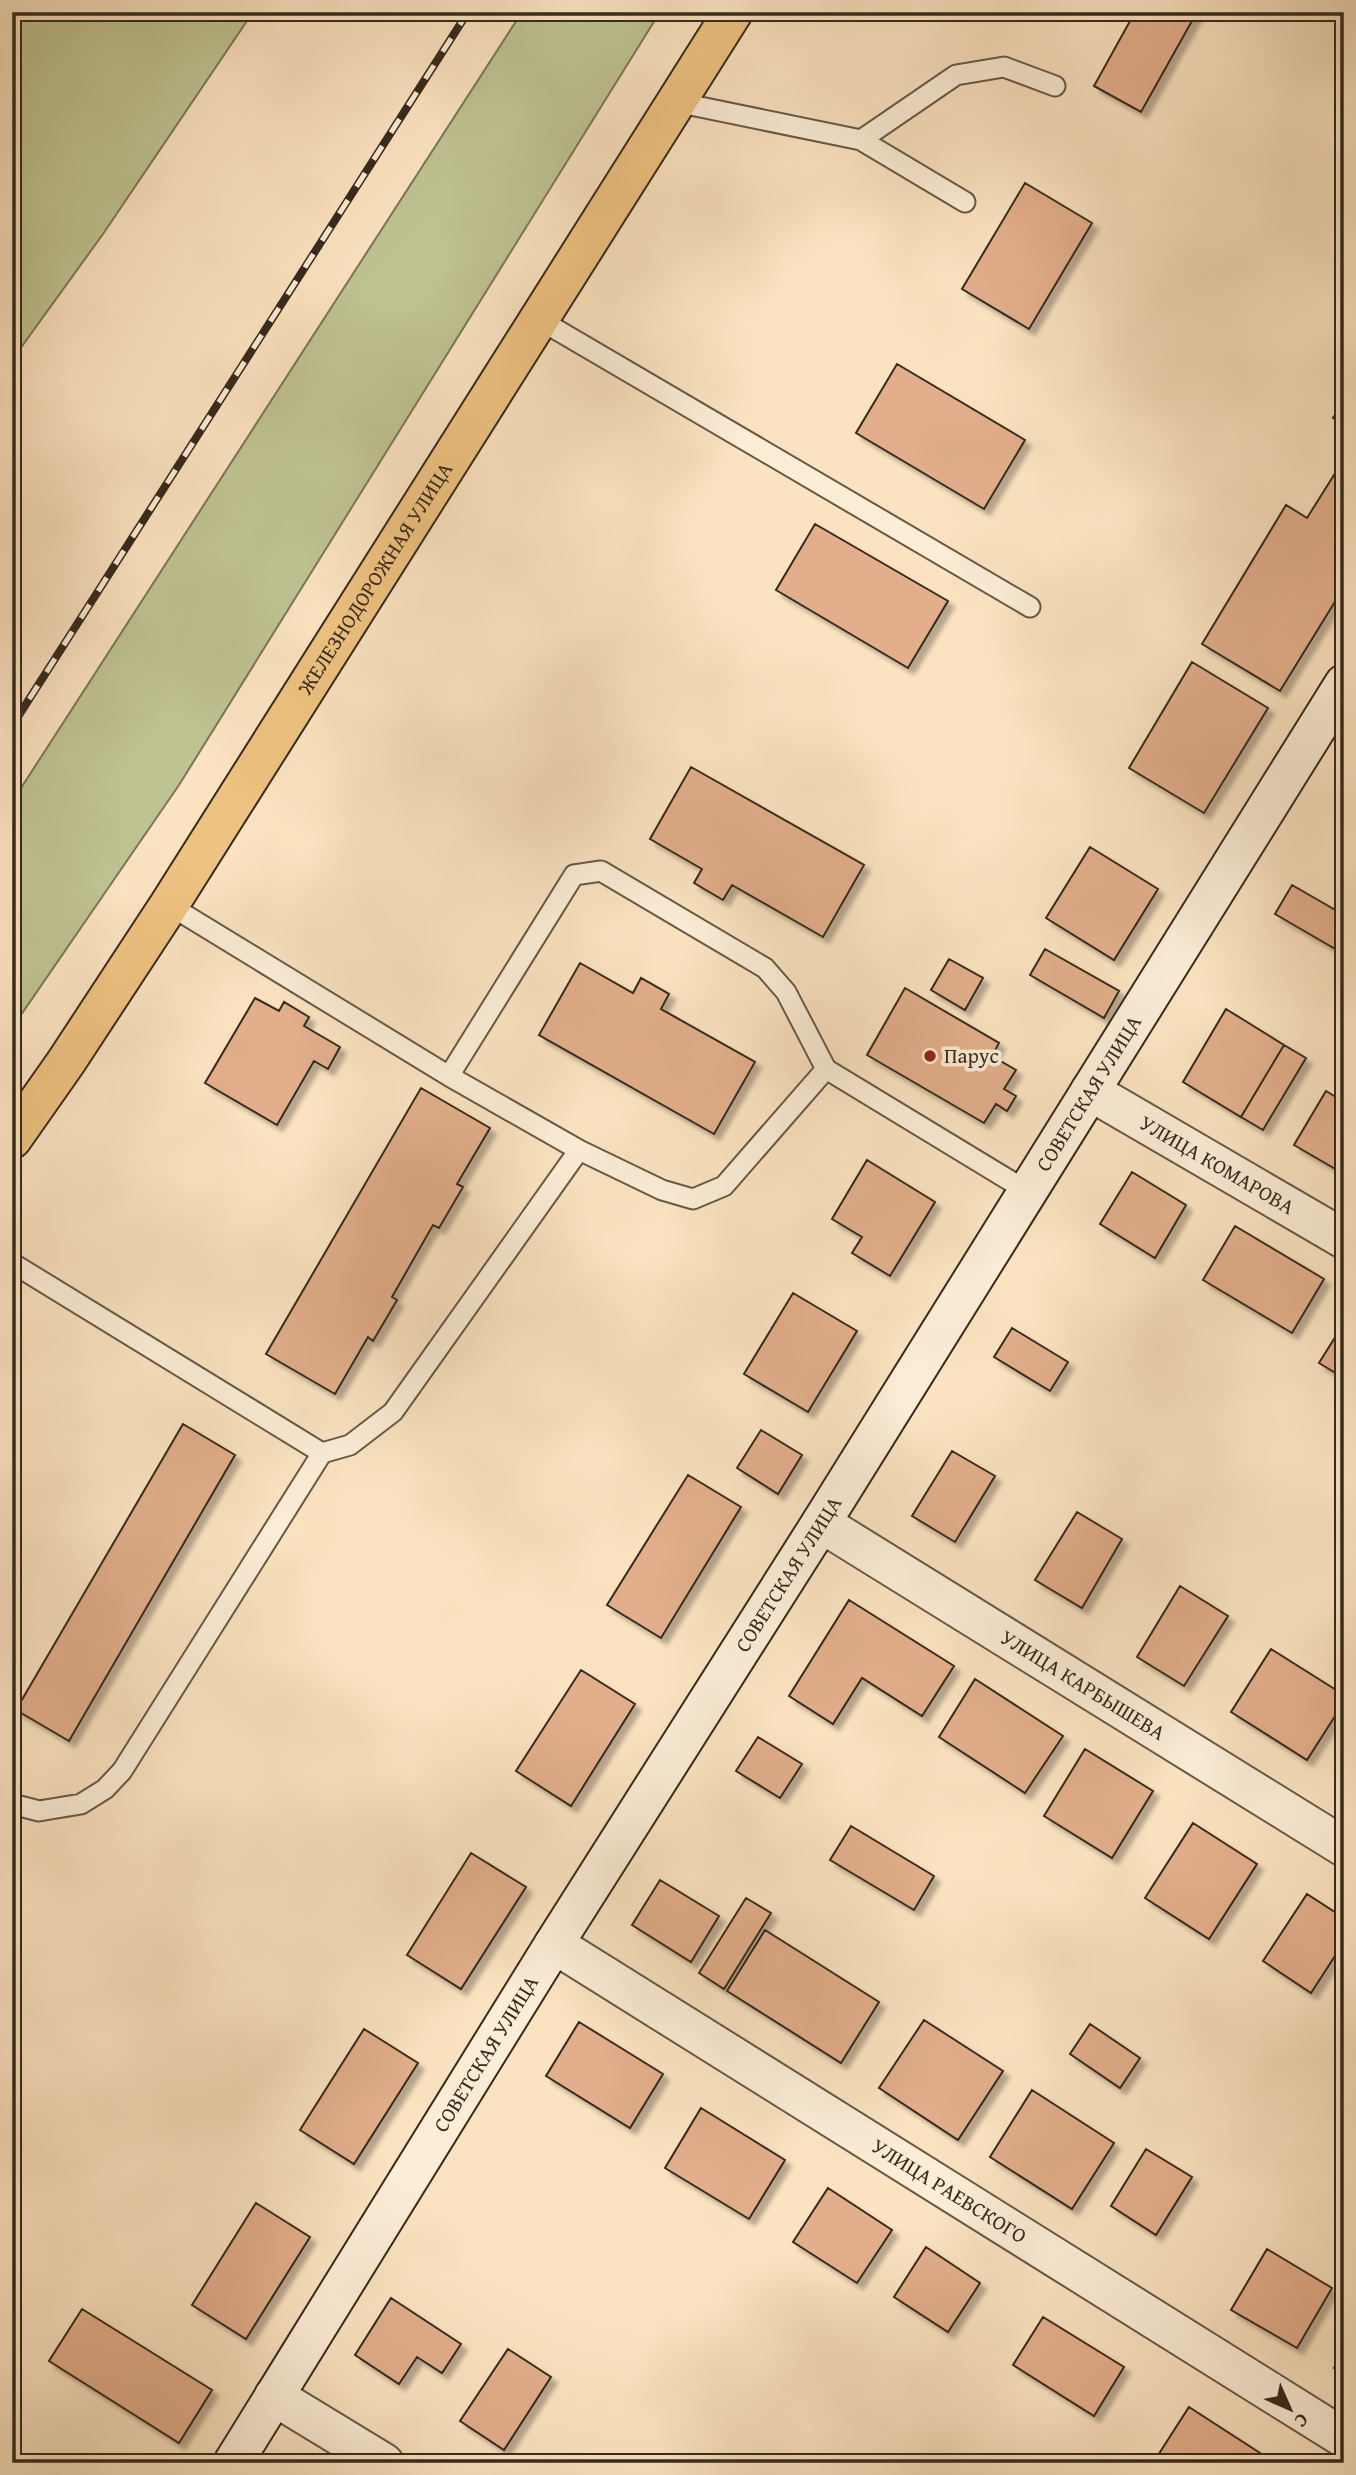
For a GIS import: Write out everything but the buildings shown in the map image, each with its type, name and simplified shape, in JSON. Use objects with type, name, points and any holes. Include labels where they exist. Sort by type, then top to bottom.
[{"type":"main road","name":"ЖЕЛЕЗНОДОРОЖНАЯ УЛИЦА","points":[[12,1139],[169,905],[733,12]]},
{"type":"street","name":"СОВЕТСКАЯ УЛИЦА","points":[[233,2463],[554,1944],[1344,684]]},
{"type":"street","name":"УЛИЦА КОМАРОВА","points":[[1090,1091],[1344,1240]]},
{"type":"street","name":"УЛИЦА КАРБЫШЕВА","points":[[821,1522],[1344,1847]]},
{"type":"street","name":"УЛИЦА РАЕВСКОГО","points":[[554,1944],[1344,2438]]},
{"type":"street","points":[[274,2396],[384,2463]]},
{"type":"lane","points":[[861,140],[956,75],[1004,66],[1055,86]]},
{"type":"lane","points":[[677,102],[861,140],[965,202]]},
{"type":"lane","points":[[540,320],[1030,607]]},
{"type":"lane","points":[[449,1076],[574,875],[601,871],[765,968],[786,992],[826,1069],[1027,1191]]},
{"type":"lane","points":[[169,905],[449,1076],[579,1150],[662,1190],[693,1199],[724,1186],[826,1069]]},
{"type":"lane","points":[[12,1804],[39,1811],[81,1804],[105,1789],[122,1770],[322,1453],[351,1445],[393,1412],[579,1150]]},
{"type":"lane","points":[[12,1263],[322,1453]]},
{"type":"green space","points":[[12,12],[253,12],[103,234],[12,360]]},
{"type":"green space","points":[[522,12],[660,12],[179,785],[12,1028],[12,802]]},
{"type":"railway","points":[[12,726],[468,12]]},
{"type":"place","name":"Парус","points":[[930,1056]]}]
